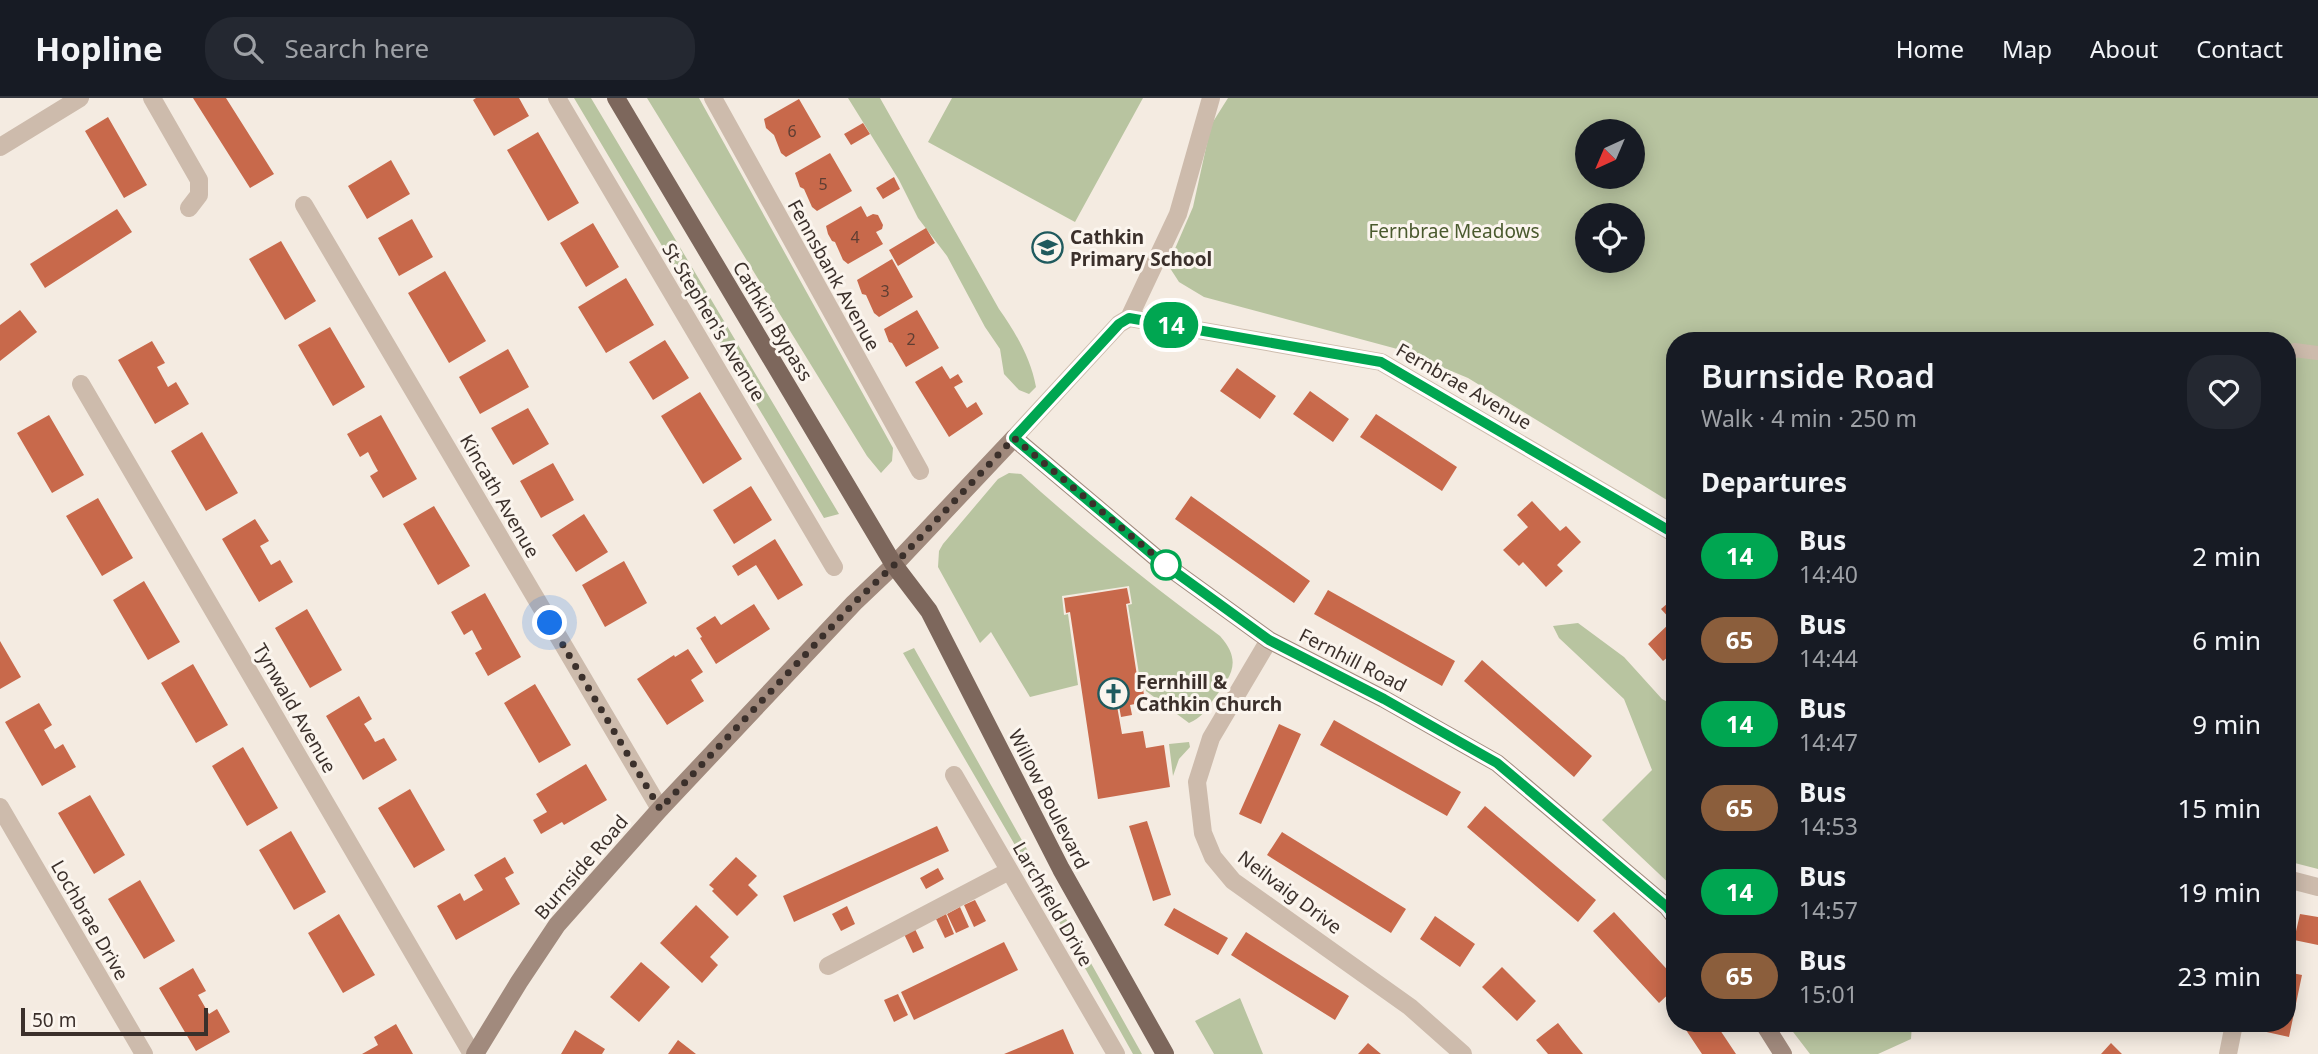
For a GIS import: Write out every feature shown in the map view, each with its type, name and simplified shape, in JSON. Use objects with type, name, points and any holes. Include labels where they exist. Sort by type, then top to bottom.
[{"type":"main road","name":"Cathkin Bypass","points":[[616,98],[894,565]]},
{"type":"main road","name":"Willow Boulevard","points":[[894,565],[929,611],[1061,869],[1166,1054]]},
{"type":"street","points":[[0,147],[80,98]]},
{"type":"street","points":[[152,98],[199,180],[199,195],[189,208]]},
{"type":"street","name":"St Stephen's Avenue","points":[[557,98],[834,567]]},
{"type":"street","name":"Fennsbank Avenue","points":[[713,98],[920,471]]},
{"type":"street","name":"Burnside Road","points":[[474,1054],[557,925],[660,809],[854,603],[894,565],[1111,332],[1129,318],[1178,214],[1211,98]]},
{"type":"street","name":"Kincath Avenue","points":[[304,205],[660,809]]},
{"type":"street","name":"Fernbrae Avenue","points":[[1129,318],[1381,362],[1666,529]]},
{"type":"street","name":"Tynwald Avenue","points":[[81,384],[474,1054]]},
{"type":"street","name":"Fernhill Road","points":[[1014,438],[1160,561],[1269,640],[1384,699],[1497,763],[1666,906]]},
{"type":"street","name":"Neilvaig Drive","points":[[1269,640],[1212,738],[1197,782],[1203,833],[1213,858],[1233,881],[1410,1007],[1450,1050]]},
{"type":"street","name":"Larchfield Drive","points":[[954,775],[1116,1054]]},
{"type":"street","name":"Lochbrae Drive","points":[[0,807],[144,1054]]},
{"type":"street","points":[[828,966],[1009,871]]},
{"type":"street","points":[[2296,881],[2318,887]]},
{"type":"street","points":[[1769,1032],[1783,1054]]},
{"type":"street","points":[[2228,1054],[2232,1032]]},
{"type":"lane","points":[[2296,350],[2318,353]]},
{"type":"green space","points":[[574,98],[591,98],[839,514],[824,518]]},
{"type":"green space","points":[[647,98],[699,98],[893,448],[892,461],[881,473],[867,456]]},
{"type":"green space","points":[[848,98],[880,98],[1022,346],[1036,387],[1029,394],[1019,390],[1004,374],[1000,349],[985,327],[947,256],[918,218],[899,180]]},
{"type":"green space","points":[[952,98],[1143,98],[1075,222],[928,142]]},
{"type":"green space","name":"Fernbrae Meadows","points":[[1228,98],[2318,98],[2318,869],[2296,863],[2296,332],[1666,332],[1666,499],[1468,378],[1401,350],[1204,297],[1179,282],[1168,265],[1193,207],[1211,125]]},
{"type":"green space","points":[[1009,473],[1021,474],[1119,558],[1220,636],[1227,645],[1233,661],[1232,669],[1197,719],[1189,723],[1146,691],[1143,673],[1139,674],[1128,605],[1132,604],[1129,586],[1062,596],[1064,615],[1068,614],[1078,685],[1030,697],[991,632],[980,643],[938,567],[939,551],[998,479]]},
{"type":"green space","points":[[1578,623],[1624,657],[1666,701],[1666,880],[1602,820],[1652,770],[1624,699],[1559,638],[1553,626]]},
{"type":"green space","points":[[914,648],[1142,1054],[1133,1054],[903,653]]},
{"type":"green space","points":[[1189,742],[1190,747],[1179,759],[1173,776],[1169,744]]},
{"type":"green space","points":[[1240,998],[1263,1054],[1214,1054],[1195,1021]]},
{"type":"green space","points":[[1793,1032],[1911,1032],[1911,1039],[1878,1054],[1810,1054]]},
{"type":"building","points":[[193,98],[226,98],[274,174],[250,188]]},
{"type":"building","points":[[519,98],[529,116],[494,136],[473,100]]},
{"type":"building","points":[[799,99],[821,137],[786,157],[781,153],[774,135],[766,128],[764,119]]},
{"type":"building","points":[[108,117],[147,185],[124,198],[85,131]]},
{"type":"building","points":[[863,123],[870,134],[851,145],[844,134]]},
{"type":"building","points":[[538,132],[579,203],[548,221],[507,150]]},
{"type":"building","points":[[830,153],[852,191],[817,211],[812,207],[804,189],[800,187],[795,173]]},
{"type":"building","points":[[391,160],[410,194],[367,219],[348,186]]},
{"type":"building","points":[[894,177],[900,189],[883,199],[876,188]]},
{"type":"building","points":[[861,206],[867,217],[878,215],[883,225],[882,229],[876,232],[883,244],[848,264],[832,241],[826,226]]},
{"type":"building","points":[[117,209],[132,232],[45,288],[30,264]]},
{"type":"building","points":[[412,219],[433,257],[399,276],[378,238]]},
{"type":"building","points":[[593,223],[619,267],[586,287],[560,243]]},
{"type":"building","points":[[926,228],[935,243],[898,266],[889,250]]},
{"type":"building","points":[[281,241],[316,301],[285,320],[249,259]]},
{"type":"building","points":[[892,259],[913,297],[879,317],[874,313],[866,295],[862,294],[857,280]]},
{"type":"building","points":[[445,271],[486,341],[449,363],[408,293]]},
{"type":"building","points":[[626,278],[654,325],[606,353],[578,307]]},
{"type":"building","points":[[20,310],[37,332],[0,361],[0,325]]},
{"type":"building","points":[[917,310],[939,348],[906,367],[889,342],[884,329]]},
{"type":"building","points":[[330,327],[365,387],[333,406],[298,345]]},
{"type":"building","points":[[665,340],[689,378],[653,400],[629,362]]},
{"type":"building","points":[[152,341],[165,363],[157,367],[168,387],[176,382],[189,404],[155,424],[118,360]]},
{"type":"building","points":[[508,349],[529,387],[480,414],[459,377]]},
{"type":"building","points":[[942,366],[950,379],[958,374],[963,382],[954,387],[967,408],[976,402],[983,414],[949,437],[915,382]]},
{"type":"building","points":[[1237,368],[1276,396],[1260,419],[1220,391]]},
{"type":"building","points":[[1310,391],[1349,419],[1333,442],[1293,414]]},
{"type":"building","points":[[700,392],[742,459],[703,484],[661,416]]},
{"type":"building","points":[[528,408],[549,444],[513,465],[491,428]]},
{"type":"building","points":[[1376,414],[1457,467],[1442,491],[1360,437]]},
{"type":"building","points":[[49,415],[84,475],[52,493],[17,433]]},
{"type":"building","points":[[381,415],[417,479],[383,498],[370,476],[378,471],[368,452],[360,457],[347,434]]},
{"type":"building","points":[[202,432],[238,493],[206,511],[171,451]]},
{"type":"building","points":[[553,463],[574,500],[541,518],[520,481]]},
{"type":"building","points":[[751,486],[772,520],[734,544],[713,510]]},
{"type":"building","points":[[1191,496],[1310,581],[1294,603],[1175,519]]},
{"type":"building","points":[[98,498],[133,558],[102,576],[66,516]]},
{"type":"building","points":[[1532,501],[1560,531],[1566,526],[1581,542],[1557,565],[1563,571],[1546,587],[1523,562],[1519,566],[1503,550],[1528,527],[1517,515]]},
{"type":"building","points":[[434,506],[470,566],[438,585],[403,524]]},
{"type":"building","points":[[584,514],[608,552],[576,572],[552,535]]},
{"type":"building","points":[[255,519],[269,541],[260,546],[271,565],[280,560],[293,582],[259,602],[222,539]]},
{"type":"building","points":[[775,539],[803,585],[778,600],[756,565],[738,576],[732,566]]},
{"type":"building","points":[[624,561],[647,603],[605,627],[582,585]]},
{"type":"building","points":[[144,581],[180,642],[148,660],[113,600]]},
{"type":"building","name":"Fernhill & Cathkin Church","points":[[1127,588],[1130,603],[1126,604],[1137,676],[1141,675],[1145,702],[1130,705],[1132,715],[1121,717],[1117,706],[1122,734],[1143,731],[1146,748],[1164,745],[1170,787],[1098,799],[1070,612],[1066,613],[1064,598]]},
{"type":"building","points":[[1328,590],[1455,661],[1442,686],[1314,614]]},
{"type":"building","points":[[485,593],[521,657],[488,676],[475,653],[482,649],[472,630],[464,635],[451,612]]},
{"type":"building","points":[[754,604],[770,629],[716,664],[696,628],[715,616],[721,625]]},
{"type":"building","points":[[307,609],[342,670],[310,688],[275,628]]},
{"type":"building","points":[[1666,627],[1666,659],[1663,661],[1648,644]]},
{"type":"building","points":[[0,641],[21,677],[0,689]]},
{"type":"building","points":[[688,649],[703,672],[691,680],[704,701],[667,725],[637,679]]},
{"type":"building","points":[[1482,660],[1592,756],[1574,777],[1464,681]]},
{"type":"building","points":[[193,664],[228,725],[196,743],[161,683]]},
{"type":"building","points":[[535,684],[571,745],[539,763],[504,703]]},
{"type":"building","points":[[359,696],[372,719],[364,724],[375,742],[384,738],[397,760],[363,780],[326,716]]},
{"type":"building","points":[[39,703],[52,725],[44,730],[55,749],[63,744],[76,767],[42,786],[5,722]]},
{"type":"building","points":[[1334,720],[1461,792],[1447,816],[1320,745]]},
{"type":"building","points":[[1279,724],[1301,734],[1261,824],[1239,814]]},
{"type":"building","points":[[243,747],[278,808],[247,826],[212,766]]},
{"type":"building","points":[[586,764],[607,800],[564,825],[562,822],[541,834],[533,820],[547,812],[536,794]]},
{"type":"building","points":[[410,789],[445,850],[414,868],[378,808]]},
{"type":"building","points":[[90,795],[125,855],[94,874],[58,813]]},
{"type":"building","points":[[1485,806],[1596,900],[1578,922],[1467,827]]},
{"type":"building","points":[[1147,821],[1171,895],[1153,901],[1129,826]]},
{"type":"building","points":[[937,826],[949,851],[794,922],[783,896]]},
{"type":"building","points":[[291,831],[326,892],[294,910],[259,850]]},
{"type":"building","points":[[1282,832],[1406,909],[1391,933],[1267,855]]},
{"type":"building","points":[[505,857],[514,873],[505,878],[520,904],[456,940],[437,906],[460,893],[464,901],[483,890],[474,875]]},
{"type":"building","points":[[736,857],[757,876],[748,885],[758,895],[737,916],[709,885]]},
{"type":"building","points":[[938,868],[944,879],[926,889],[920,878]]},
{"type":"building","points":[[140,880],[175,941],[144,959],[108,899]]},
{"type":"building","points":[[975,900],[986,921],[974,927],[964,905]]},
{"type":"building","points":[[696,905],[729,937],[710,957],[718,965],[702,983],[660,943]]},
{"type":"building","points":[[847,906],[855,924],[841,931],[832,914]]},
{"type":"building","points":[[960,907],[969,927],[956,933],[947,914]]},
{"type":"building","points":[[1174,908],[1228,938],[1218,955],[1164,925]]},
{"type":"building","points":[[1614,912],[1666,968],[1666,996],[1659,1003],[1593,931]]},
{"type":"building","points":[[339,914],[375,975],[343,993],[308,933]]},
{"type":"building","points":[[946,914],[954,934],[945,938],[936,919]]},
{"type":"building","points":[[2300,914],[2318,917],[2318,945],[2296,940]]},
{"type":"building","points":[[1435,916],[1475,944],[1460,967],[1420,939]]},
{"type":"building","points":[[915,929],[924,948],[913,953],[904,934]]},
{"type":"building","points":[[1246,932],[1349,996],[1335,1020],[1231,955]]},
{"type":"building","points":[[1004,942],[1018,970],[914,1020],[901,992]]},
{"type":"building","points":[[641,962],[670,987],[639,1022],[610,997]]},
{"type":"building","points":[[1502,967],[1536,1001],[1517,1021],[1482,987]]},
{"type":"building","points":[[193,968],[206,991],[198,995],[209,1014],[217,1009],[230,1032],[196,1051],[159,988]]},
{"type":"building","points":[[2296,974],[2302,975],[2296,1004]]},
{"type":"building","points":[[898,994],[908,1015],[894,1022],[884,1000]]},
{"type":"building","points":[[1558,1023],[1583,1054],[1548,1054],[1536,1040]]},
{"type":"building","points":[[396,1024],[413,1054],[362,1054],[378,1045],[374,1037]]},
{"type":"building","points":[[1063,1029],[1074,1054],[1004,1054],[1021,1047]]},
{"type":"building","points":[[575,1030],[605,1049],[602,1054],[561,1054]]},
{"type":"building","points":[[1687,1032],[1721,1032],[1736,1054],[1702,1054]]},
{"type":"building","points":[[2266,1032],[2290,1032],[2289,1037]]},
{"type":"building","points":[[678,1040],[696,1054],[668,1054]]},
{"type":"building","points":[[1368,1043],[1381,1054],[1358,1054]]},
{"type":"building","points":[[2111,1043],[2122,1054],[2101,1054]]},
{"type":"bus line","name":"14","points":[[1666,529],[1381,362],[1129,318],[1119,324],[1014,438],[1160,561],[1269,640],[1384,699],[1497,763],[1666,906]]},
{"type":"place","name":"Cathkin Primary School","points":[[1047,248]]},
{"type":"place","name":"Fernhill & Cathkin Church","points":[[1113,693]]},
{"type":"route","points":[[550,623],[660,809],[1014,438],[1166,565]]}]
